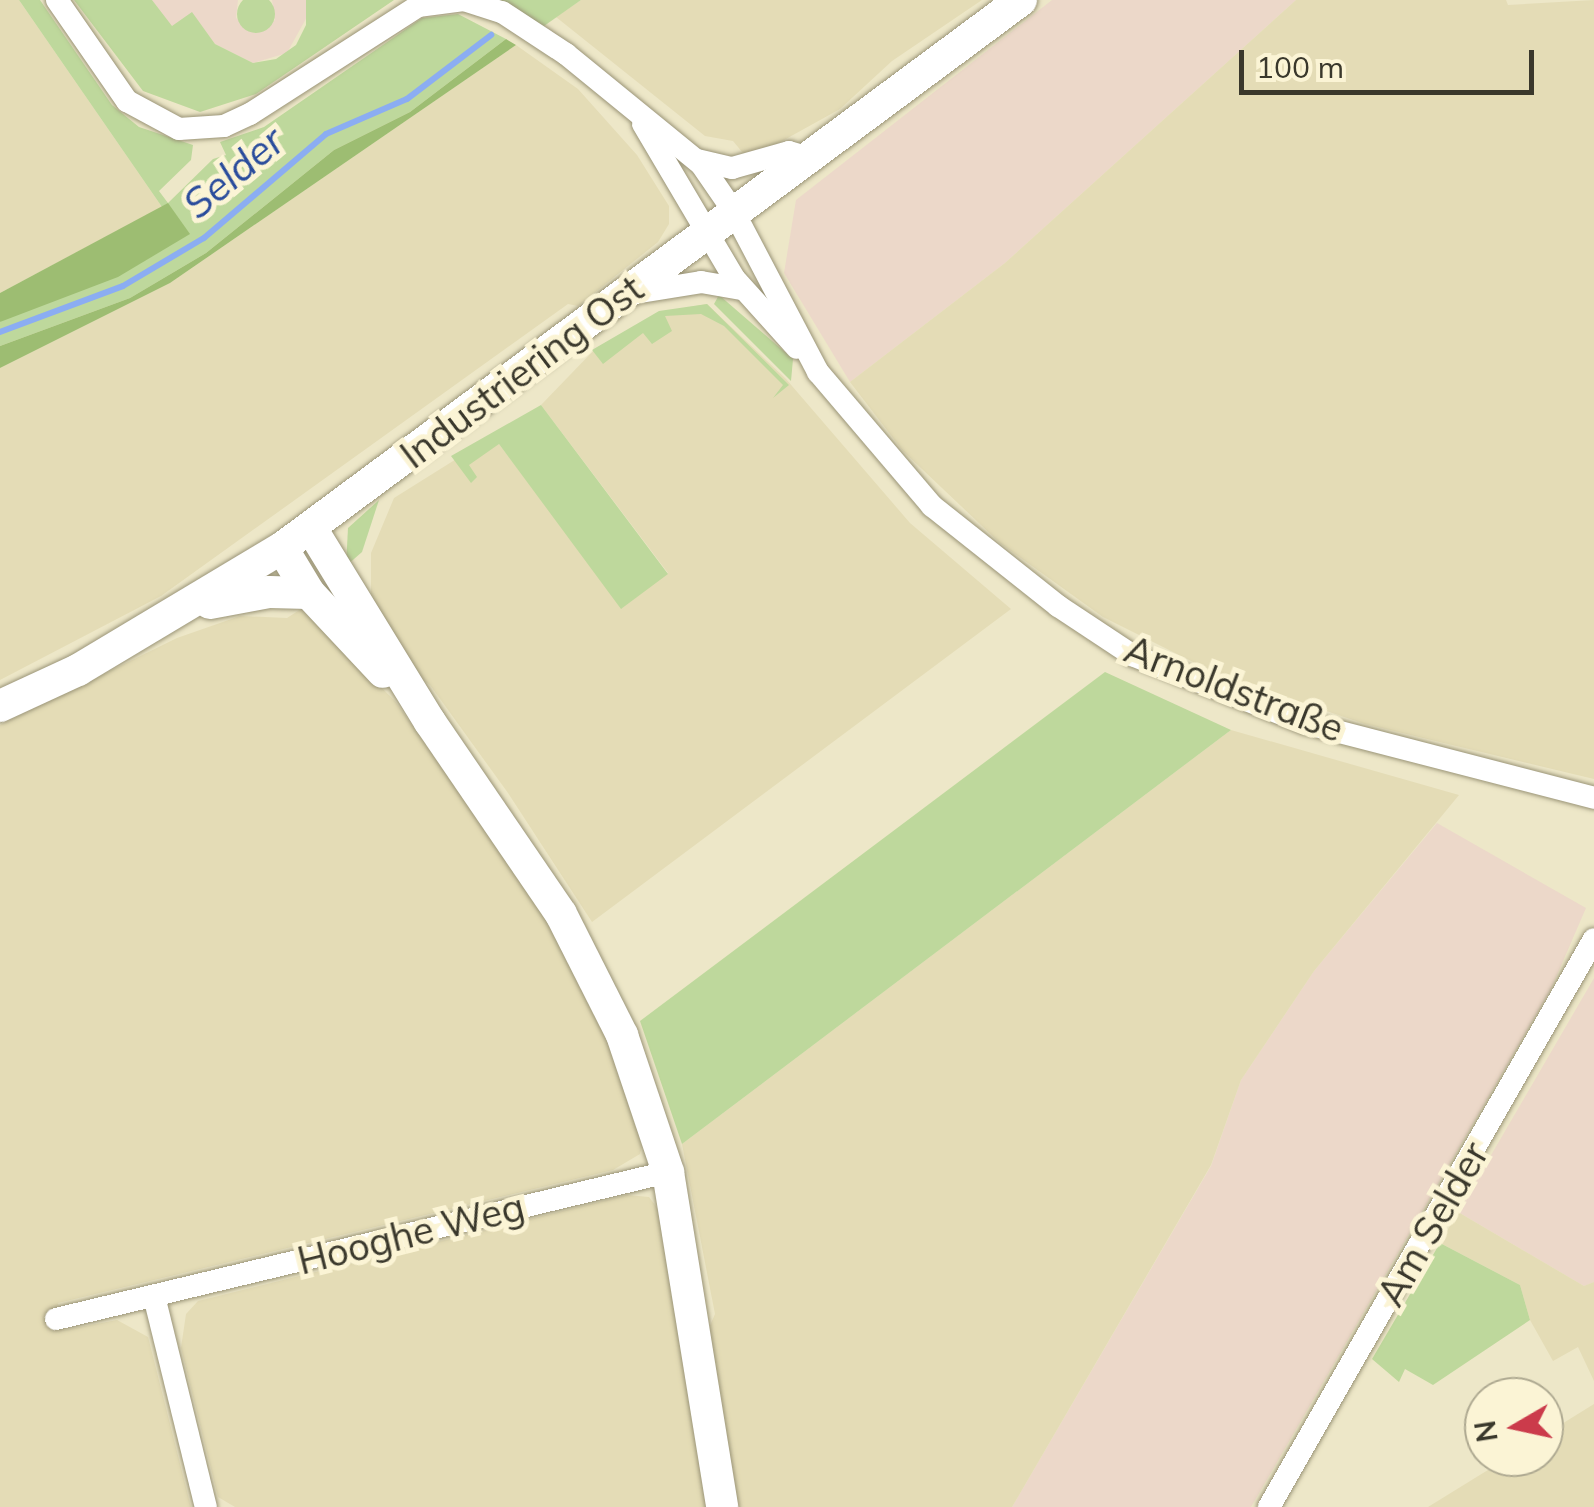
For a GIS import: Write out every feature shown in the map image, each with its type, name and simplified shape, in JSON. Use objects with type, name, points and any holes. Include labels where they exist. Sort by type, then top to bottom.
[{"type":"street","points":[[57,0],[127,101],[180,129],[224,126],[250,114],[394,17],[441,1],[485,5],[520,22],[697,160],[732,168],[789,152],[807,157]]},
{"type":"street","name":"Industriering Ost","points":[[0,706],[188,608],[311,528],[1021,0]]},
{"type":"street","points":[[636,113],[721,222]]},
{"type":"street","points":[[697,160],[721,222]]},
{"type":"street","name":"Arnoldstraße","points":[[721,222],[742,288],[804,353],[932,506],[994,559],[1132,654],[1305,722],[1594,798]]},
{"type":"street","name":"Arnoldstraße","points":[[721,222],[804,353]]},
{"type":"street","points":[[628,294],[701,282],[742,288]]},
{"type":"street","points":[[311,528],[430,722],[584,958],[638,1078],[668,1172],[722,1507]]},
{"type":"street","points":[[282,548],[309,593],[430,722]]},
{"type":"street","points":[[188,608],[269,592],[309,593]]},
{"type":"street","name":"Am Selder","points":[[1269,1507],[1594,939]]},
{"type":"street","name":"Hooghe Weg","points":[[56,1318],[668,1172]]},
{"type":"street","points":[[154,1296],[206,1507]]},
{"type":"shaded area","points":[[0,0],[19,0],[162,207],[0,293]]},
{"type":"shaded area","points":[[152,0],[238,0],[236,18],[256,32],[275,20],[272,0],[306,0],[308,15],[287,53],[253,63],[215,44],[192,13],[171,27]]},
{"type":"shaded area","points":[[581,0],[982,0],[892,61],[840,109],[775,145],[743,153],[733,141],[705,136],[556,17]]},
{"type":"shaded area","points":[[1052,0],[1296,0],[1005,263],[850,382],[784,273],[796,200]]},
{"type":"shaded area","points":[[1296,0],[1506,0],[1508,5],[1594,0],[1594,779],[1365,724],[1217,674],[1103,617],[1000,543],[903,451],[850,382],[1005,263]]},
{"type":"shaded area","points":[[516,45],[578,89],[637,155],[669,206],[669,224],[658,242],[578,306],[568,304],[161,596],[0,680],[0,368],[170,283]]},
{"type":"shaded area","points":[[707,304],[786,379],[910,523],[1011,609],[592,922],[508,793],[430,685],[416,675],[371,595],[371,553],[394,498],[493,436],[622,608],[668,573],[541,405],[596,348],[660,312]]},
{"type":"shaded area","points":[[301,609],[395,701],[539,906],[602,1023],[643,1142],[640,1154],[613,1170],[58,1303],[64,1330],[117,1320],[148,1337],[191,1507],[0,1507],[0,725],[177,638],[240,616],[287,618]]},
{"type":"shaded area","points":[[1231,730],[1459,795],[1314,971],[1241,1080],[1211,1165],[1012,1507],[737,1507],[709,1328],[715,1314],[682,1144]]},
{"type":"shaded area","points":[[1437,823],[1586,908],[1551,989],[1251,1507],[1012,1507],[1211,1166],[1241,1080],[1314,971]]},
{"type":"shaded area","points":[[1594,978],[1594,1282],[1584,1286],[1458,1212]]},
{"type":"shaded area","points":[[627,1195],[649,1197],[661,1213],[707,1507],[235,1507],[218,1497],[181,1348],[186,1314],[198,1301]]},
{"type":"shaded area","points":[[1458,1212],[1584,1286],[1594,1282],[1594,1381],[1578,1347],[1553,1361],[1530,1320],[1520,1285],[1440,1243]]},
{"type":"shaded area","points":[[1594,1404],[1594,1507],[1428,1507],[1477,1477],[1564,1477],[1564,1423]]},
{"type":"green space","points":[[256,-5],[269,1],[275,14],[269,27],[256,33],[243,27],[237,14],[243,1]]},
{"type":"green space","points":[[19,0],[40,0],[112,105],[139,127],[193,145],[191,160],[159,191],[168,203],[162,207]]},
{"type":"green space","points":[[74,0],[152,0],[172,26],[192,12],[215,44],[253,63],[276,59],[296,45],[306,25],[306,0],[394,0],[256,94],[200,112],[143,91]]},
{"type":"green space","points":[[496,0],[581,0],[544,26]]},
{"type":"green space","points":[[458,14],[506,39],[410,112],[334,150],[206,253],[130,298],[0,346],[0,322],[168,203],[213,159],[226,155],[220,142],[264,127],[422,18]]},
{"type":"green space","points":[[506,39],[516,45],[170,283],[0,368],[0,346],[130,298],[206,253],[334,150],[410,112]]},
{"type":"green space","points":[[168,203],[190,234],[118,277],[0,322],[0,293]]},
{"type":"green space","points":[[719,295],[793,359],[791,381],[714,304]]},
{"type":"green space","points":[[707,304],[789,385],[773,398],[783,385],[724,326],[701,314],[665,316],[672,331],[652,344],[643,333],[603,364],[592,350],[659,311]]},
{"type":"green space","points":[[541,405],[668,574],[621,609],[499,444],[469,465],[477,477],[471,483],[451,456]]},
{"type":"green space","points":[[379,500],[362,552],[346,566],[348,528]]},
{"type":"green space","points":[[1105,672],[1231,730],[682,1144],[640,1021]]},
{"type":"green space","points":[[1440,1243],[1520,1285],[1530,1320],[1433,1385],[1405,1369],[1399,1382],[1372,1359]]},
{"type":"waterway","name":"Selder","points":[[0,332],[123,286],[204,238],[326,134],[407,99],[491,35]]}]
